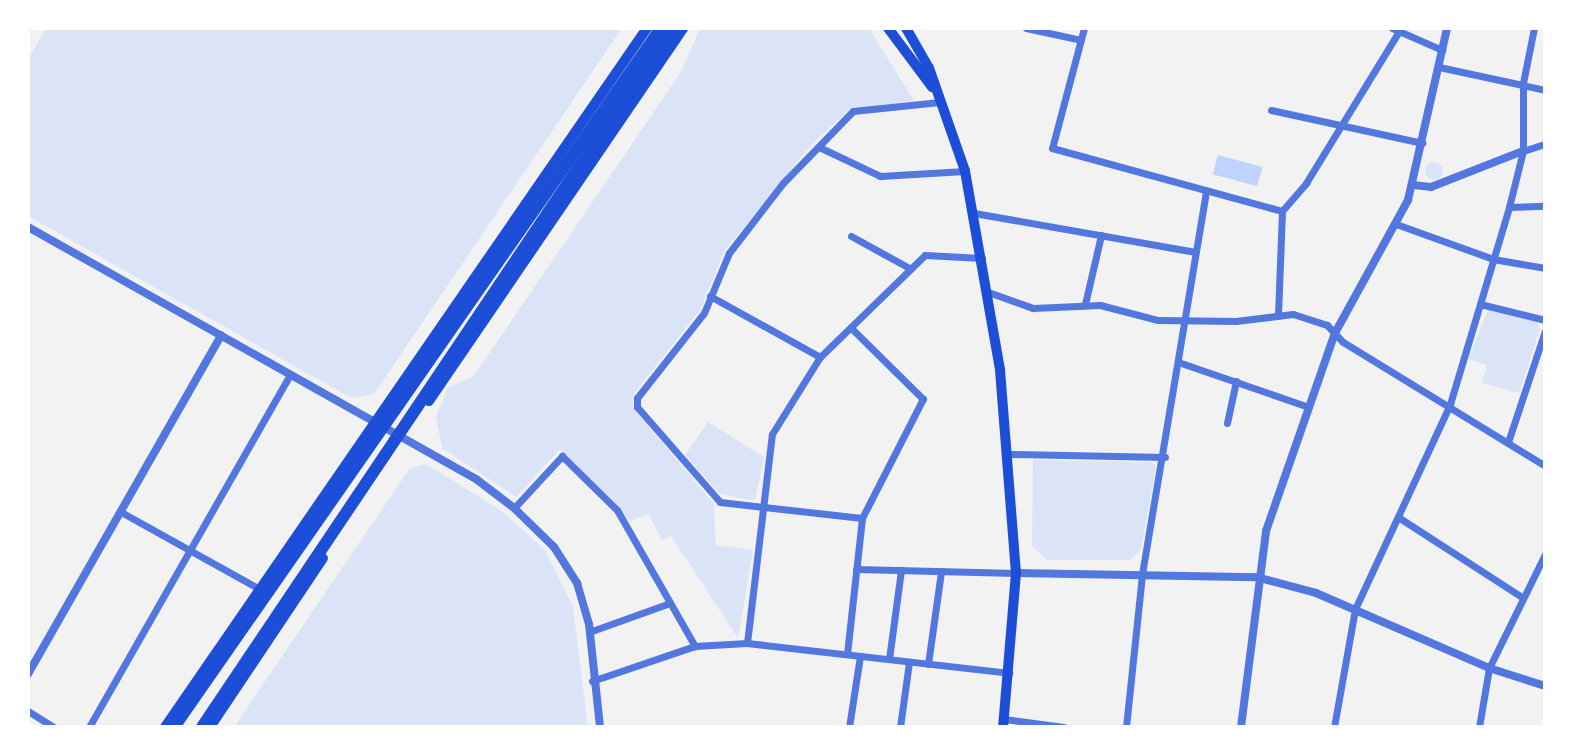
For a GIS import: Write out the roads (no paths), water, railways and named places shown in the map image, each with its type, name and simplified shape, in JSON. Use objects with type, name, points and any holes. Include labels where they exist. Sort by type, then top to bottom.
[{"type":"highway","points":[[195,727],[345,498],[661,28]]},
{"type":"highway","points":[[182,727],[672,28]]},
{"type":"highway","points":[[174,727],[345,498]]},
{"type":"highway","points":[[202,727],[345,498]]},
{"type":"main road","points":[[165,727],[378,423],[647,28]]},
{"type":"main road","points":[[210,727],[403,438],[683,28]]},
{"type":"main road","points":[[888,28],[934,90]]},
{"type":"main road","points":[[906,28],[940,102],[965,171],[988,292],[1011,454],[1016,573],[1004,723]]},
{"type":"street","points":[[1026,28],[1081,40]]},
{"type":"street","points":[[1084,28],[1052,148],[1282,211]]},
{"type":"street","points":[[1241,727],[1256,577],[1335,333],[1396,224],[1413,186],[1447,28]]},
{"type":"street","points":[[1334,727],[1355,609],[1450,404],[1509,207],[1523,151],[1523,83],[1534,28]]},
{"type":"street","points":[[1278,316],[1282,211],[1339,127],[1395,31],[1442,50]]},
{"type":"street","points":[[1438,67],[1523,83],[1545,90]]},
{"type":"street","points":[[862,518],[720,502],[637,407],[710,296],[729,253],[853,111],[940,102]]},
{"type":"street","points":[[1271,110],[1422,143]]},
{"type":"street","points":[[1413,186],[1431,187],[1545,144]]},
{"type":"street","points":[[819,147],[880,176],[965,171]]},
{"type":"street","points":[[1126,727],[1142,574],[1181,363],[1206,190]]},
{"type":"street","points":[[1509,207],[1545,206]]},
{"type":"street","points":[[974,212],[1196,252]]},
{"type":"street","points":[[1396,224],[1493,259],[1545,268]]},
{"type":"street","points":[[28,226],[378,423],[514,508],[570,570],[589,632],[592,681],[600,727]]},
{"type":"street","points":[[1085,304],[1101,235]]},
{"type":"street","points":[[851,236],[911,269]]},
{"type":"street","points":[[747,643],[772,434],[820,357],[925,255],[982,258]]},
{"type":"street","points":[[988,292],[1033,309],[1085,304],[1188,320],[1293,314],[1335,333],[1545,466]]},
{"type":"street","points":[[710,296],[820,357]]},
{"type":"street","points":[[1480,304],[1545,320]]},
{"type":"street","points":[[847,654],[862,518],[923,399],[851,328]]},
{"type":"street","points":[[1508,442],[1545,331]]},
{"type":"street","points":[[28,674],[221,335]]},
{"type":"street","points":[[1181,363],[1309,407]]},
{"type":"street","points":[[89,727],[290,374]]},
{"type":"street","points":[[1227,423],[1236,381]]},
{"type":"street","points":[[1011,454],[1165,457]]},
{"type":"street","points":[[514,508],[562,456],[617,510],[695,646]]},
{"type":"street","points":[[121,512],[261,590]]},
{"type":"street","points":[[1398,517],[1523,598]]},
{"type":"street","points":[[1479,727],[1489,668],[1545,554]]},
{"type":"street","points":[[856,569],[1256,577],[1355,609],[1489,668],[1545,686]]},
{"type":"street","points":[[889,660],[901,570]]},
{"type":"street","points":[[928,664],[941,571]]},
{"type":"street","points":[[589,632],[670,603]]},
{"type":"street","points":[[592,681],[695,646],[747,643],[1009,673]]},
{"type":"street","points":[[849,727],[860,656]]},
{"type":"street","points":[[900,727],[909,662]]},
{"type":"street","points":[[28,711],[54,727]]},
{"type":"street","points":[[1004,723],[1063,727]]},
{"type":"water","points":[[1218,155],[1262,167],[1257,186],[1213,174]]}]
